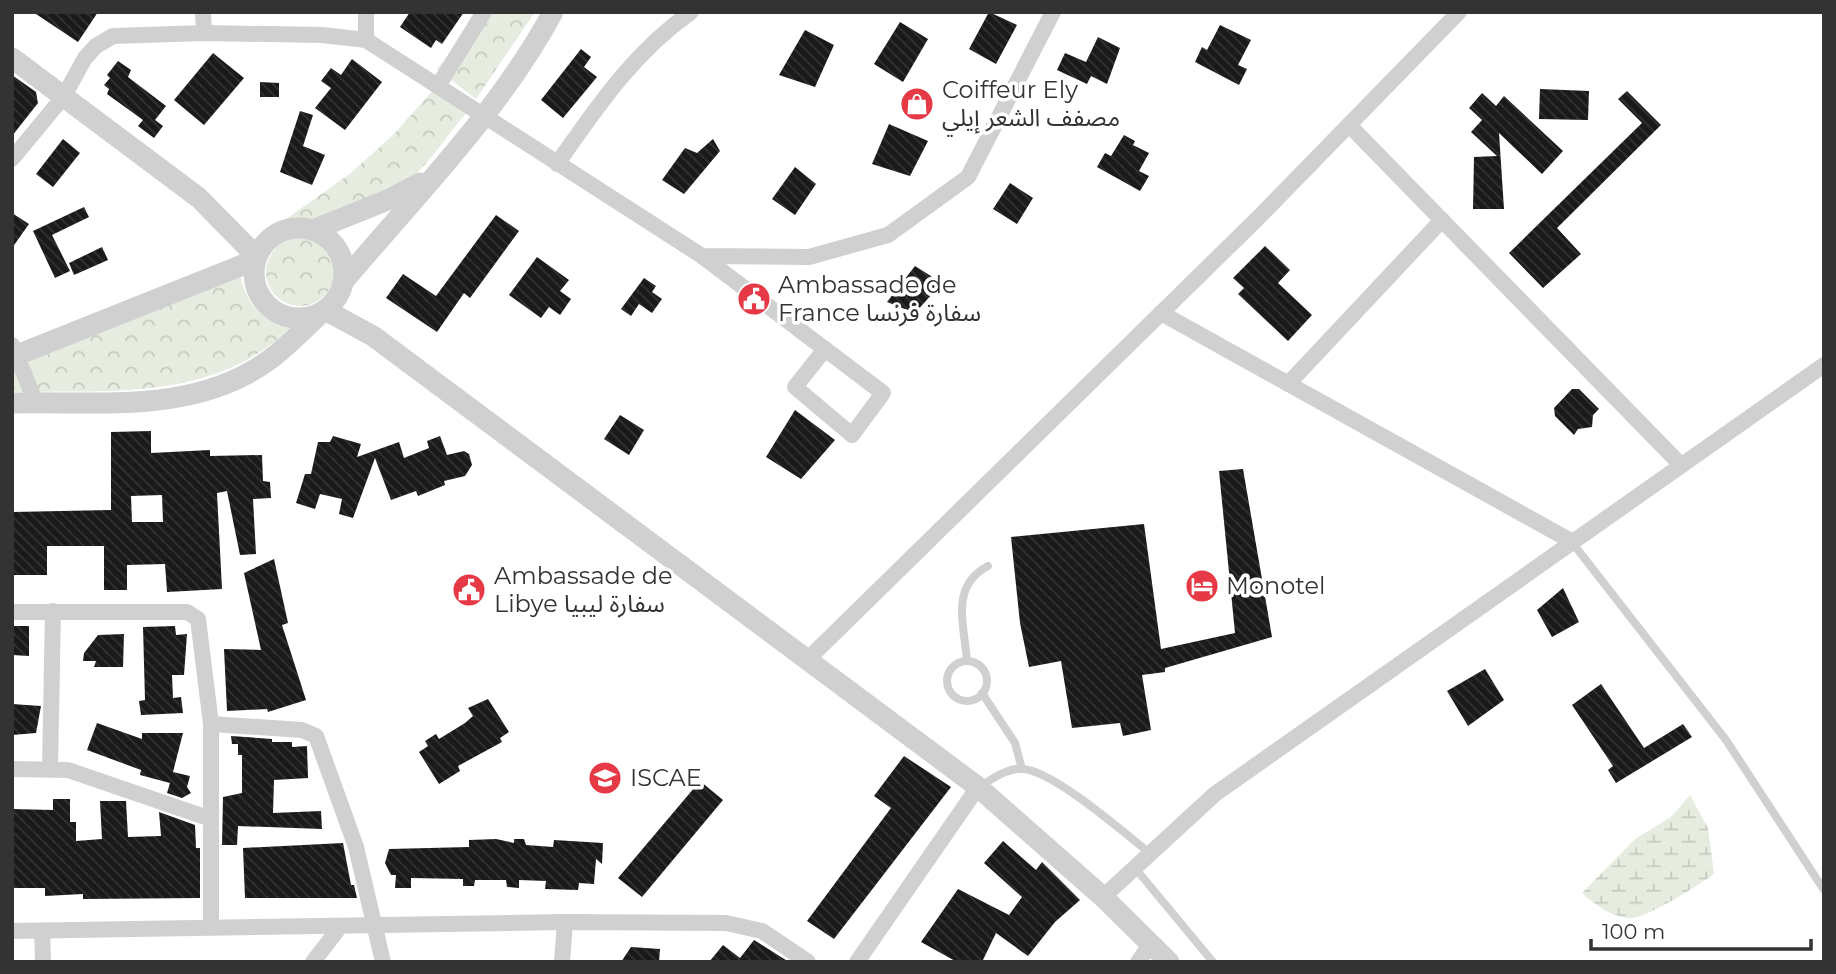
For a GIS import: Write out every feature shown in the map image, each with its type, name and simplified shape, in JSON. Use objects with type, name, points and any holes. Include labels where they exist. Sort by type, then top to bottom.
[{"type":"street","points":[[203,12],[204,33]]},
{"type":"street","points":[[366,12],[366,40]]},
{"type":"street","points":[[438,86],[484,12]]},
{"type":"street","points":[[12,403],[124,403],[195,394],[223,385],[264,363],[332,300],[483,117],[516,74],[553,12]]},
{"type":"street","points":[[557,164],[608,92],[640,55],[657,37],[691,12]]},
{"type":"street","points":[[702,256],[809,257],[888,235],[968,177],[1053,12]]},
{"type":"street","points":[[806,661],[1161,313],[1459,12]]},
{"type":"street","points":[[12,159],[64,96],[85,58],[96,46],[113,36],[204,33],[322,35],[366,40],[702,256],[825,349],[883,393],[852,435],[795,387],[825,349]]},
{"type":"street","points":[[12,58],[217,213],[252,230],[273,235],[293,228],[313,230],[329,239],[340,254],[332,300]]},
{"type":"street","points":[[1349,125],[1681,465]]},
{"type":"street","points":[[313,230],[390,199],[431,178]]},
{"type":"street","points":[[217,213],[256,258],[255,286],[270,308],[295,318],[332,300]]},
{"type":"street","points":[[1288,384],[1443,220]]},
{"type":"street","points":[[36,403],[14,352],[256,258],[273,235]]},
{"type":"street","points":[[332,300],[373,336],[978,787],[1103,897],[1169,962]]},
{"type":"street","points":[[1161,313],[1572,541]]},
{"type":"street","points":[[1103,897],[1215,794],[1824,365]]},
{"type":"street","points":[[50,768],[53,611]]},
{"type":"street","points":[[12,612],[187,612],[195,615],[211,724],[211,927]]},
{"type":"street","points":[[211,724],[302,730],[316,736],[356,847],[383,962]]},
{"type":"street","points":[[12,769],[50,768],[88,775],[211,819]]},
{"type":"street","points":[[857,962],[978,787]]},
{"type":"street","points":[[562,962],[565,922]]},
{"type":"street","points":[[12,931],[211,927],[339,928],[565,922],[737,924],[762,931],[808,962]]},
{"type":"street","points":[[313,962],[339,928]]},
{"type":"street","points":[[42,931],[43,962]]},
{"type":"street","points":[[1138,962],[1151,943]]},
{"type":"lane","points":[[1572,541],[1726,740],[1824,890]]},
{"type":"lane","points":[[967,660],[962,605],[964,589],[971,575],[988,566]]},
{"type":"lane","points":[[967,660],[976,662],[987,676],[982,693],[966,701],[950,693],[947,676],[951,668],[967,660]]},
{"type":"lane","points":[[982,693],[1015,743],[1022,769]]},
{"type":"lane","points":[[978,787],[1005,772],[1022,769],[1044,774],[1151,854]]},
{"type":"lane","points":[[1135,868],[1213,962]]},
{"type":"green space","points":[[480,12],[535,12],[476,99],[437,69],[469,31]]},
{"type":"green space","points":[[436,87],[466,113],[418,172],[389,194],[354,209],[318,218],[282,222],[351,173],[394,134]]},
{"type":"green space","points":[[307,238],[328,253],[334,265],[332,285],[324,296],[307,306],[293,306],[276,296],[268,285],[266,265],[276,248],[287,240]]},
{"type":"green space","points":[[238,267],[244,289],[254,307],[270,319],[292,326],[262,351],[230,368],[196,380],[161,387],[87,392],[12,392],[12,364]]},
{"type":"green space","points":[[1690,795],[1708,828],[1714,874],[1639,917],[1610,913],[1582,893],[1635,839],[1671,817]]},
{"type":"building","points":[[33,12],[98,12],[78,42]]},
{"type":"building","points":[[410,12],[464,12],[442,44],[436,40],[431,48],[400,27]]},
{"type":"building","points":[[989,12],[1017,25],[996,64],[969,49]]},
{"type":"building","points":[[900,22],[928,39],[903,82],[874,64]]},
{"type":"building","points":[[1220,25],[1251,40],[1238,65],[1247,69],[1239,85],[1195,62],[1202,47],[1207,50]]},
{"type":"building","points":[[805,30],[834,45],[815,87],[779,75]]},
{"type":"building","points":[[1098,37],[1120,48],[1107,84],[1091,76],[1087,84],[1057,70],[1065,53],[1086,62]]},
{"type":"building","points":[[581,49],[591,57],[584,67],[597,77],[563,118],[541,100]]},
{"type":"building","points":[[213,53],[244,78],[204,125],[174,100]]},
{"type":"building","points":[[352,59],[382,82],[345,130],[315,108],[331,88],[321,81],[331,68],[341,75]]},
{"type":"building","points":[[118,61],[131,70],[128,77],[166,106],[155,120],[163,126],[154,138],[138,126],[143,120],[107,94],[109,89],[104,85],[110,78],[107,75]]},
{"type":"building","points":[[12,75],[36,92],[38,103],[12,136]]},
{"type":"building","points":[[260,82],[279,83],[279,97],[260,97]]},
{"type":"building","points":[[1540,89],[1589,91],[1588,120],[1539,119]]},
{"type":"building","points":[[1627,91],[1661,125],[1557,228],[1581,254],[1543,288],[1509,253],[1642,123],[1618,99]]},
{"type":"building","points":[[1482,93],[1496,106],[1504,96],[1563,151],[1542,174],[1499,133],[1504,209],[1473,209],[1474,157],[1497,156],[1471,132],[1482,120],[1469,108]]},
{"type":"building","points":[[300,111],[313,115],[303,146],[325,155],[312,185],[280,172]]},
{"type":"building","points":[[889,124],[928,141],[910,176],[872,164]]},
{"type":"building","points":[[1124,135],[1135,141],[1133,145],[1149,153],[1139,171],[1149,176],[1140,191],[1097,167],[1105,153],[1111,156]]},
{"type":"building","points":[[63,139],[80,153],[53,187],[36,174]]},
{"type":"building","points":[[713,139],[720,151],[684,194],[662,180],[685,148],[697,153]]},
{"type":"building","points":[[795,167],[816,184],[795,215],[772,199]]},
{"type":"building","points":[[1010,183],[1033,198],[1017,224],[993,209]]},
{"type":"building","points":[[84,207],[89,217],[52,235],[70,271],[55,278],[33,231]]},
{"type":"building","points":[[12,213],[29,224],[12,248]]},
{"type":"building","points":[[496,215],[519,231],[470,298],[464,293],[437,332],[386,298],[403,274],[436,296]]},
{"type":"building","points":[[1265,246],[1290,270],[1278,283],[1312,315],[1288,341],[1238,294],[1244,288],[1233,278]]},
{"type":"building","points":[[102,247],[108,260],[74,275],[69,263]]},
{"type":"building","points":[[537,257],[569,280],[560,291],[571,299],[560,315],[549,307],[541,318],[509,295]]},
{"type":"building","points":[[915,266],[942,283],[915,313],[887,302]]},
{"type":"building","points":[[644,278],[656,286],[652,292],[662,299],[652,313],[639,304],[631,316],[621,309]]},
{"type":"building","points":[[1572,389],[1579,389],[1599,409],[1593,415],[1592,427],[1578,429],[1574,435],[1555,416],[1554,408]]},
{"type":"building","points":[[795,410],[835,440],[801,479],[766,457]]},
{"type":"building","points":[[620,415],[644,430],[629,455],[604,439]]},
{"type":"building","points":[[151,431],[151,453],[210,450],[210,456],[262,455],[263,481],[270,482],[271,498],[253,499],[256,554],[240,555],[227,491],[217,493],[222,589],[167,592],[165,564],[127,565],[127,590],[104,590],[104,546],[47,546],[47,575],[12,575],[12,512],[111,510],[111,432]],"holes":[[[162,495],[163,522],[132,522],[131,496]]]},
{"type":"building","points":[[333,436],[361,444],[357,457],[399,442],[404,458],[429,448],[427,441],[440,436],[447,455],[464,451],[469,454],[472,465],[465,476],[444,481],[445,485],[418,496],[416,491],[391,500],[375,458],[353,518],[339,514],[342,499],[320,494],[315,509],[296,503],[305,474],[311,474],[318,442],[330,442]]},
{"type":"building","points":[[1243,469],[1272,637],[1165,668],[1165,672],[1142,675],[1151,730],[1123,736],[1120,723],[1072,728],[1061,661],[1029,667],[1020,623],[1011,537],[1144,524],[1161,649],[1235,633],[1219,471]]},
{"type":"building","points":[[274,559],[288,623],[282,625],[306,700],[268,712],[267,709],[227,711],[224,649],[261,650],[244,573]]},
{"type":"building","points":[[1563,588],[1579,622],[1552,637],[1537,610]]},
{"type":"building","points":[[12,626],[29,626],[29,656],[12,655]]},
{"type":"building","points":[[175,626],[176,635],[187,634],[184,675],[172,675],[173,698],[181,697],[183,713],[141,715],[139,701],[145,700],[143,627]]},
{"type":"building","points":[[124,634],[123,667],[94,667],[96,661],[83,661],[84,653],[98,635]]},
{"type":"building","points":[[1485,669],[1504,700],[1468,726],[1447,691]]},
{"type":"building","points":[[1601,684],[1644,748],[1683,724],[1692,737],[1616,783],[1608,770],[1613,766],[1572,705]]},
{"type":"building","points":[[488,699],[509,732],[500,738],[502,742],[458,766],[460,771],[439,784],[419,752],[428,746],[425,741],[436,734],[439,739],[465,723],[473,716],[468,708]]},
{"type":"building","points":[[12,704],[41,706],[36,733],[12,735]]},
{"type":"building","points":[[97,723],[142,739],[142,733],[183,733],[173,772],[190,776],[187,787],[191,793],[182,798],[167,793],[170,783],[140,775],[141,770],[87,750]]},
{"type":"building","points":[[231,736],[292,742],[292,747],[307,746],[308,778],[274,780],[273,813],[321,811],[322,829],[238,826],[237,845],[222,845],[223,797],[242,793],[242,755],[238,755],[238,744],[232,744]]},
{"type":"building","points":[[904,756],[951,787],[834,939],[807,921],[891,808],[874,796]]},
{"type":"building","points":[[700,781],[723,800],[642,897],[618,878]]},
{"type":"building","points":[[53,799],[70,799],[70,822],[76,822],[76,841],[102,839],[100,801],[126,801],[128,837],[161,836],[159,812],[195,825],[196,848],[200,848],[200,898],[83,899],[83,894],[45,896],[45,888],[12,888],[12,809],[53,810]]},
{"type":"building","points":[[496,839],[514,843],[514,839],[524,839],[526,845],[553,847],[554,840],[603,843],[602,864],[596,859],[594,884],[579,883],[578,890],[545,889],[546,881],[519,880],[519,888],[507,887],[506,880],[475,880],[474,886],[463,886],[463,879],[411,878],[411,888],[395,888],[396,875],[391,875],[385,863],[389,849],[469,847],[469,840]]},
{"type":"building","points":[[1003,841],[1036,870],[1042,862],[1080,900],[1055,922],[1028,956],[996,933],[982,962],[957,962],[921,942],[958,889],[1009,915],[1022,897],[984,863]]},
{"type":"building","points":[[343,843],[351,885],[354,885],[357,898],[245,898],[243,848]]},
{"type":"building","points":[[754,940],[789,962],[709,962],[723,945],[740,958]]},
{"type":"building","points":[[631,947],[660,949],[659,962],[621,962]]},
{"type":"place","name":"Coiffeur Ely مصفف الشعر إيلي","points":[[917,104]]},
{"type":"place","name":"Ambassade de France سفارة فرنسا","points":[[754,299]]},
{"type":"place","name":"Monotel","points":[[1202,586]]},
{"type":"place","name":"Ambassade de Libye سفارة ليبيا","points":[[469,590]]},
{"type":"place","name":"ISCAE","points":[[605,778]]}]
